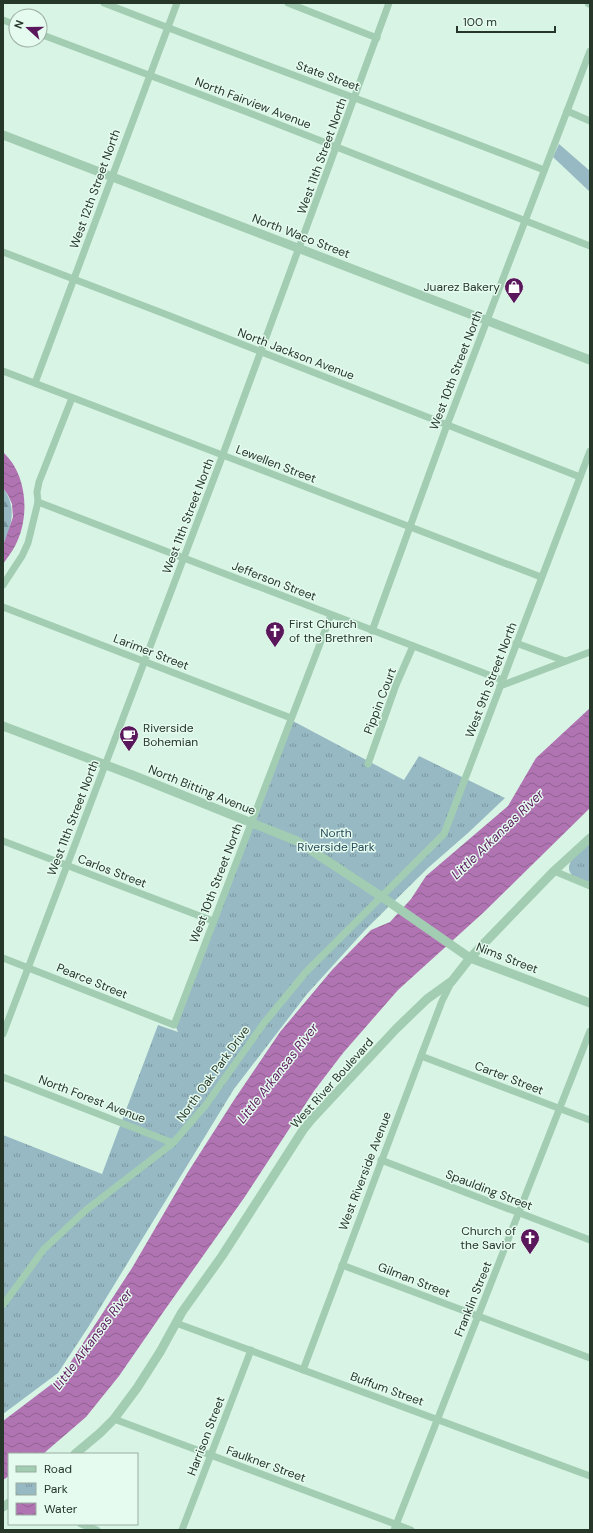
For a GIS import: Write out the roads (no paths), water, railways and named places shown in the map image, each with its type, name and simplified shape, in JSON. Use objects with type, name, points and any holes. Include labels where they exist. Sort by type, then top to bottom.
[{"type":"street","name":"State Street","points":[[104,3],[544,170]]},
{"type":"street","name":"West 12th Street North","points":[[35,383],[176,3]]},
{"type":"street","points":[[288,3],[377,38]]},
{"type":"street","name":"West 11th Street North","points":[[3,1034],[184,558],[337,148],[389,3]]},
{"type":"street","name":"North Fairview Avenue","points":[[48,37],[590,246]]},
{"type":"street","name":"West 10th Street North","points":[[372,630],[447,425],[590,51]]},
{"type":"street","points":[[567,111],[590,121]]},
{"type":"street","name":"North Waco Street","points":[[3,134],[590,360]]},
{"type":"street","name":"North Jackson Avenue","points":[[3,252],[580,477]]},
{"type":"street","name":"Lewellen Street","points":[[3,371],[541,577]]},
{"type":"street","points":[[3,585],[22,556],[28,543],[38,502],[37,492],[39,482],[72,398]]},
{"type":"street","name":"West 9th Street North","points":[[382,897],[444,834],[590,451]]},
{"type":"street","name":"Jefferson Street","points":[[38,502],[414,646],[501,683]]},
{"type":"street","name":"Larimer Street","points":[[3,607],[291,718]]},
{"type":"street","name":"West 10th Street North","points":[[174,1025],[331,615]]},
{"type":"street","points":[[516,643],[565,661]]},
{"type":"street","name":"Pippin Court","points":[[368,764],[396,685],[414,646]]},
{"type":"street","points":[[501,683],[590,652]]},
{"type":"street","name":"North Bitting Avenue","points":[[3,726],[297,840],[382,897]]},
{"type":"street","name":"West River Boulevard","points":[[77,1453],[114,1419],[137,1388],[160,1352],[182,1312],[222,1256],[303,1130],[396,1029],[427,999],[452,981],[470,958],[554,871],[590,838]]},
{"type":"street","name":"Carlos Street","points":[[3,841],[213,921]]},
{"type":"street","points":[[554,871],[590,886]]},
{"type":"street","name":"Nims Street","points":[[382,897],[470,958],[590,1003]]},
{"type":"street","name":"North Oak Park Drive","points":[[3,1305],[44,1249],[86,1210],[173,1143],[206,1106],[264,1023],[288,993],[306,972],[382,897]]},
{"type":"street","name":"Pearce Street","points":[[3,958],[174,1025]]},
{"type":"street","name":"West Riverside Avenue","points":[[303,1370],[381,1160],[442,1001],[452,981]]},
{"type":"street","name":"Franklin Street","points":[[395,1527],[436,1419],[590,1031]]},
{"type":"street","name":"Carter Street","points":[[421,1056],[590,1120]]},
{"type":"street","name":"North Forest Avenue","points":[[3,1077],[173,1143]]},
{"type":"street","name":"Spaulding Street","points":[[381,1160],[590,1240]]},
{"type":"street","name":"Gilman Street","points":[[342,1265],[590,1358]]},
{"type":"street","name":"Buffum Street","points":[[176,1323],[590,1476]]},
{"type":"street","name":"Harrison Street","points":[[182,1530],[251,1350]]},
{"type":"street","name":"Faulkner Street","points":[[114,1419],[395,1527],[411,1530]]},
{"type":"street","points":[[83,1525],[97,1530]]},
{"type":"water","points":[[3,452],[18,472],[22,484],[24,510],[20,535],[14,548],[3,564],[3,546],[13,517],[12,504],[3,488]]},
{"type":"water","name":"Little Arkansas River","points":[[590,708],[590,808],[484,912],[398,990],[343,1053],[314,1091],[244,1198],[119,1376],[86,1417],[44,1453],[8,1453],[8,1477],[3,1480],[3,1421],[61,1377],[132,1268],[188,1172],[280,1032],[332,970],[371,930],[390,922],[411,899],[426,876],[508,806],[536,758]]},
{"type":"place","name":"Juarez Bakery","points":[[514,304]]},
{"type":"place","name":"First Church of the Brethren","points":[[275,648]]},
{"type":"place","name":"Riverside Bohemian","points":[[129,752]]},
{"type":"place","name":"Church of the Savior","points":[[530,1255]]},
{"type":"park label","name":"North Riverside Park","points":[[336,840]]}]
